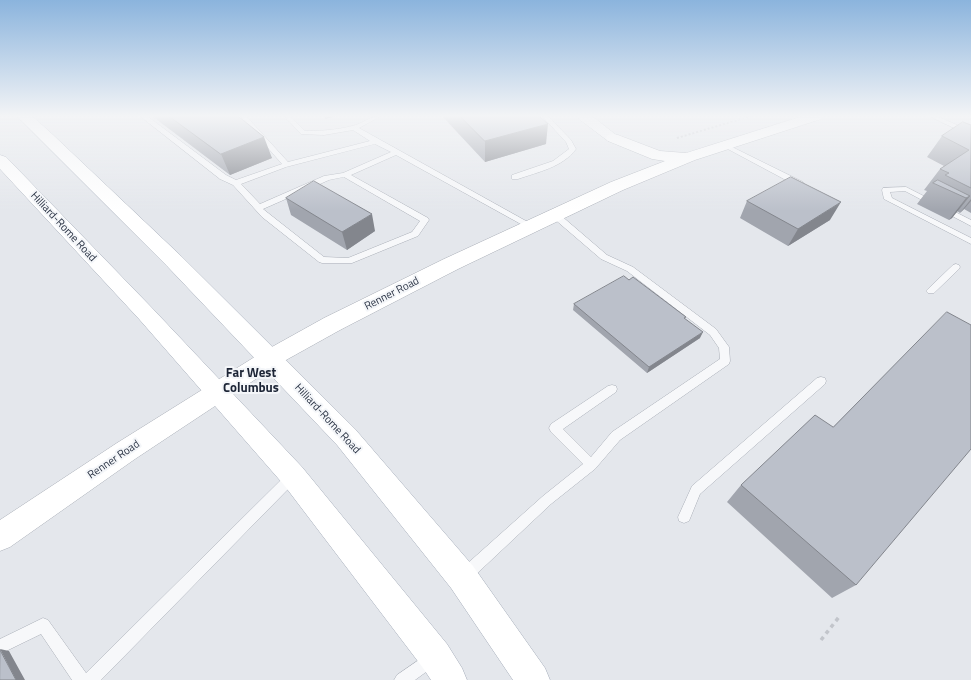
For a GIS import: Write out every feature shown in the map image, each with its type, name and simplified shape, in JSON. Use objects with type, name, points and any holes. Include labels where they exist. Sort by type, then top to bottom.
[{"type":"main road","name":"Hilliard-Rome Road","points":[[59,148],[168,256],[346,437],[462,577],[533,680]]},
{"type":"main road","points":[[617,186],[628,169],[618,148]]},
{"type":"main road","points":[[637,148],[658,156],[689,157]]},
{"type":"main road","name":"Renner Road","points":[[0,537],[126,451],[269,358],[381,299],[531,226],[617,186],[689,157],[720,148]]},
{"type":"main road","name":"Hilliard-Rome Road","points":[[0,160],[217,392],[293,476],[442,668]]},
{"type":"lane","points":[[185,148],[223,177],[236,183],[265,215],[322,260],[349,261],[415,234],[425,220],[345,175]]},
{"type":"lane","points":[[271,148],[287,165]]},
{"type":"lane","points":[[236,183],[287,165],[352,148]]},
{"type":"lane","points":[[389,148],[531,226]]},
{"type":"lane","points":[[515,177],[562,160],[569,156],[572,148]]},
{"type":"lane","points":[[729,148],[804,186]]},
{"type":"lane","points":[[258,208],[327,178],[345,175],[397,152]]},
{"type":"lane","points":[[971,223],[906,190],[886,190],[888,199],[971,241]]},
{"type":"lane","points":[[462,577],[548,500],[591,465],[616,436],[725,361],[724,347],[713,332],[630,269],[604,257],[555,215]]},
{"type":"lane","points":[[931,291],[956,267]]},
{"type":"lane","points":[[684,517],[696,490],[821,381]]},
{"type":"lane","points":[[591,465],[555,428],[612,389]]},
{"type":"lane","points":[[90,680],[293,476]]},
{"type":"lane","points":[[0,647],[43,625],[80,680]]},
{"type":"lane","points":[[402,680],[442,668]]},
{"type":"path","points":[[820,640],[839,617]]},
{"type":"building","points":[[212,148],[237,148],[221,154]]},
{"type":"building","points":[[965,148],[971,148],[971,188],[945,175],[949,173],[940,169],[969,150]]},
{"type":"building","points":[[791,177],[841,202],[798,229],[747,201]]},
{"type":"building","points":[[938,180],[970,196],[966,198],[933,183]]},
{"type":"building","points":[[314,181],[372,214],[342,232],[286,198]]},
{"type":"building","points":[[624,276],[629,280],[633,277],[686,317],[684,318],[703,332],[649,367],[574,304]]},
{"type":"building","points":[[947,312],[971,325],[971,449],[856,585],[741,485],[815,415],[833,427]]},
{"type":"building","points":[[0,650],[16,680],[0,680]]},
{"type":"district","name":"Far West Columbus","points":[[251,382]]}]
